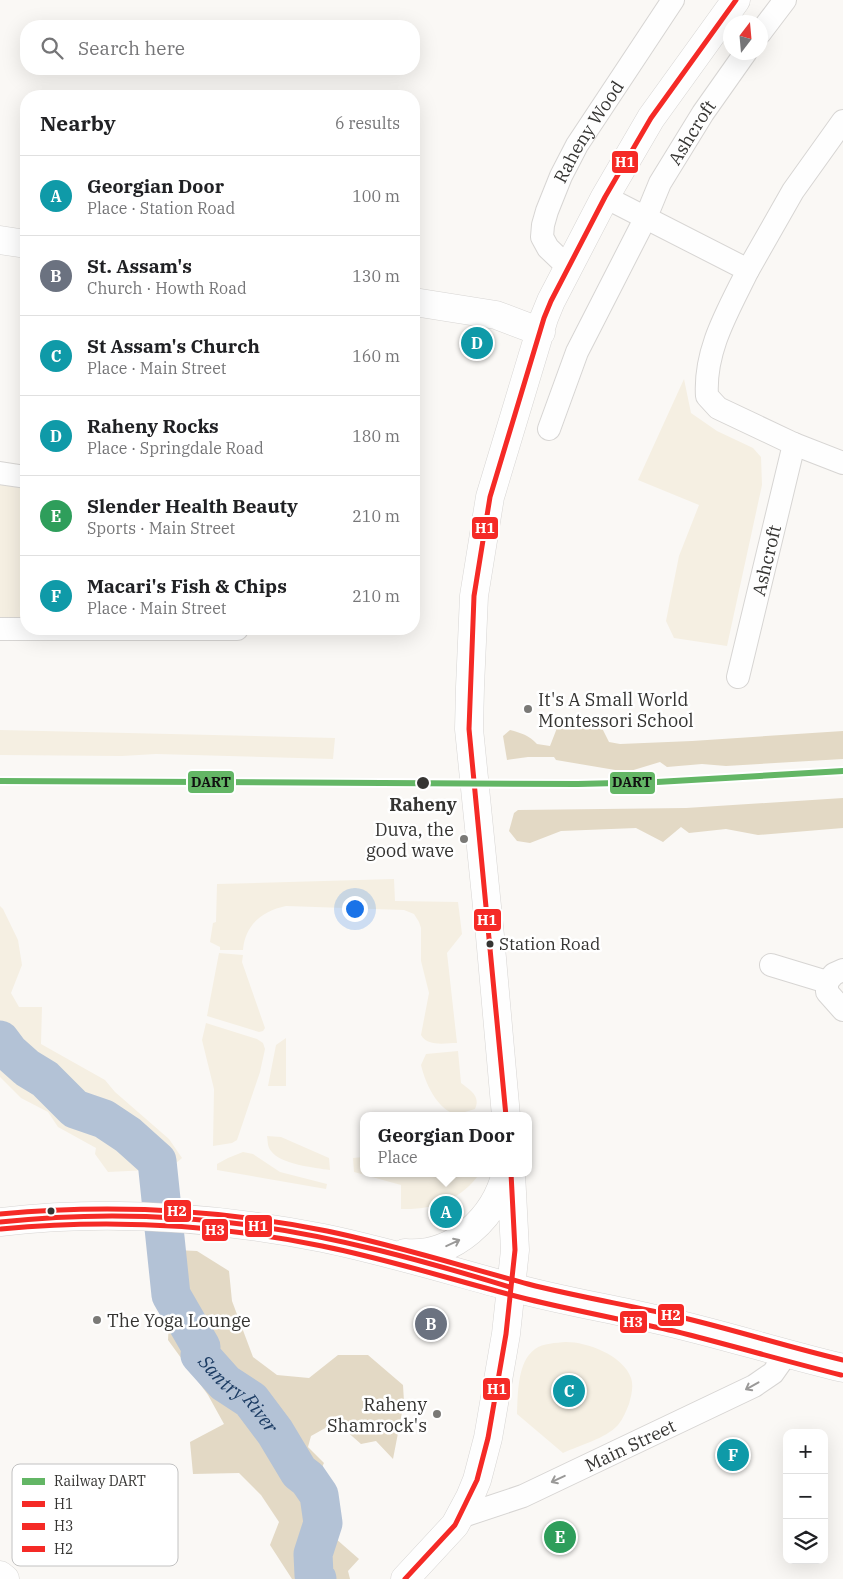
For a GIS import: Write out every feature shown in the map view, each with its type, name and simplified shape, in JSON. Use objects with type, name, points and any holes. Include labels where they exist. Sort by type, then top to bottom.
[{"type":"main road","points":[[506,1112],[469,729],[474,596],[490,497],[504,446],[551,301],[605,197],[651,118],[736,0]]},
{"type":"main road","points":[[0,240],[20,243]]},
{"type":"main road","points":[[420,303],[496,314],[541,332]]},
{"type":"main road","points":[[371,1250],[410,1253],[432,1251],[466,1236],[482,1220],[497,1196],[504,1177]]},
{"type":"main road","points":[[510,1287],[515,1250],[511,1177]]},
{"type":"main road","points":[[0,1222],[43,1218],[104,1216],[177,1217],[248,1225],[324,1238],[454,1270],[510,1287],[566,1301],[655,1319],[843,1368]]},
{"type":"main road","name":"Main Street","points":[[405,1579],[460,1518],[477,1480],[488,1438],[506,1334],[510,1287]]},
{"type":"main road","points":[[0,1575],[5,1579]]},
{"type":"street","name":"Raheny Wood","points":[[569,268],[548,248],[542,237],[542,225],[547,211],[576,145],[673,0]]},
{"type":"street","points":[[768,22],[785,0]]},
{"type":"street","name":"Ashcroft","points":[[549,430],[577,352],[646,217],[660,183],[702,113],[740,60]]},
{"type":"street","points":[[843,121],[793,191],[748,270],[722,323],[710,356],[706,378],[707,396],[718,408],[794,444],[843,463]]},
{"type":"street","points":[[605,197],[748,270]]},
{"type":"street","name":"Ashcroft","points":[[738,677],[794,444]]},
{"type":"street","points":[[0,473],[20,476]]},
{"type":"street","points":[[0,629],[20,629]]},
{"type":"street","points":[[771,965],[835,976],[827,992],[843,1010]]},
{"type":"street","name":"Main Street","points":[[460,1518],[523,1496],[754,1386],[773,1373],[787,1353]]},
{"type":"shaded area","points":[[684,379],[691,413],[717,431],[753,448],[761,457],[762,485],[727,646],[674,638],[666,621],[679,556],[699,505],[638,480]]},
{"type":"shaded area","points":[[0,483],[20,485],[20,618],[0,617]]},
{"type":"shaded area","points":[[572,718],[586,722],[599,722],[609,742],[620,744],[843,731],[843,759],[726,766],[702,764],[667,767],[660,762],[627,772],[556,760],[554,757],[528,757],[507,760],[503,736],[510,730],[528,736],[537,744],[550,746],[557,728]]},
{"type":"shaded area","points":[[0,730],[335,738],[333,759],[156,754],[122,756],[0,755]]},
{"type":"shaded area","points":[[843,798],[843,828],[758,835],[726,829],[689,833],[681,827],[663,842],[636,828],[561,831],[530,843],[517,841],[509,831],[514,813],[518,810],[686,808]]},
{"type":"shaded area","points":[[394,879],[395,901],[458,902],[462,934],[447,953],[457,1043],[432,1043],[421,1035],[429,993],[421,961],[421,928],[414,914],[404,910],[286,906],[269,911],[256,920],[247,933],[243,950],[220,950],[220,947],[210,942],[213,923],[216,922],[217,884]]},
{"type":"shaded area","points":[[0,906],[18,940],[22,965],[11,993],[19,1007],[42,1007],[41,1044],[105,1080],[115,1092],[169,1139],[182,1158],[169,1169],[108,1172],[95,1154],[96,1148],[58,1127],[48,1112],[21,1098],[0,1077]]},
{"type":"shaded area","points":[[219,953],[243,955],[242,962],[265,1028],[263,1031],[259,1032],[207,1016]]},
{"type":"shaded area","points":[[206,1023],[257,1039],[263,1043],[265,1049],[260,1072],[237,1140],[232,1143],[213,1146],[214,1089],[202,1040]]},
{"type":"shaded area","points":[[286,1038],[286,1086],[268,1086],[276,1045]]},
{"type":"shaded area","points":[[458,1051],[461,1083],[476,1097],[475,1109],[465,1112],[450,1112],[441,1105],[426,1082],[421,1065],[426,1054]]},
{"type":"shaded area","points":[[267,1136],[281,1137],[329,1158],[330,1170],[298,1165],[282,1159],[270,1149]]},
{"type":"shaded area","points":[[243,1152],[253,1154],[280,1172],[327,1184],[326,1189],[217,1170],[217,1164]]},
{"type":"shaded area","points":[[360,1157],[360,1174],[354,1172],[353,1158]]},
{"type":"shaded area","points":[[372,1177],[477,1177],[455,1197],[446,1202],[425,1208],[401,1209],[401,1185]]},
{"type":"shaded area","points":[[154,1249],[197,1251],[229,1271],[232,1301],[253,1357],[277,1375],[309,1378],[338,1355],[368,1355],[403,1385],[404,1402],[393,1459],[376,1441],[361,1444],[336,1422],[311,1436],[308,1447],[324,1463],[318,1475],[334,1506],[335,1538],[359,1559],[348,1571],[350,1579],[292,1579],[270,1545],[279,1522],[261,1495],[239,1473],[193,1474],[190,1442],[224,1424],[208,1395],[168,1340],[169,1321],[153,1289],[150,1258]]},
{"type":"shaded area","points":[[566,1342],[594,1347],[612,1357],[627,1370],[632,1381],[632,1388],[629,1404],[623,1418],[613,1430],[563,1453],[517,1414],[520,1379],[529,1355],[535,1349],[542,1346]]},
{"type":"waterway","name":"Santry River","points":[[0,1040],[9,1052],[27,1068],[45,1079],[75,1109],[104,1119],[128,1135],[157,1161],[171,1295],[201,1347],[200,1355],[225,1383],[251,1400],[275,1432],[299,1472],[308,1479],[319,1495],[323,1523],[313,1554],[314,1575],[317,1579]]},
{"type":"rail line","name":"DART","points":[[0,781],[578,784],[657,782],[843,771]]},
{"type":"transit line","name":"H1","points":[[506,1112],[469,729],[474,596],[490,497],[544,318],[551,301],[605,197],[651,118],[736,0]]},
{"type":"transit line","name":"H1","points":[[405,1579],[455,1525],[477,1480],[488,1438],[506,1334],[515,1250],[511,1177]]},
{"type":"transit line","name":"H2","points":[[0,1214],[82,1209],[164,1210],[246,1218],[327,1231],[428,1256],[528,1284],[680,1317],[843,1360]]},
{"type":"transit line","name":"H1","points":[[0,1222],[93,1216],[156,1217],[218,1221],[282,1230],[348,1243],[510,1287]]},
{"type":"transit line","name":"H3","points":[[1,1229],[82,1224],[122,1224],[202,1228],[282,1239],[374,1258],[545,1303],[674,1331],[841,1375]]},
{"type":"place","name":"Raheny Rocks","points":[[477,343]]},
{"type":"place","name":"It's A Small World Montessori School","points":[[528,709]]},
{"type":"place","name":"Raheny","points":[[423,783]]},
{"type":"place","name":"Duva, the good wave","points":[[464,839]]},
{"type":"place","name":"Station Road","points":[[490,944]]},
{"type":"place","name":"Georgian Door","points":[[446,1212]]},
{"type":"place","name":"The Yoga Lounge","points":[[97,1320]]},
{"type":"place","name":"St. Assam's","points":[[431,1324]]},
{"type":"place","name":"St Assam's Church","points":[[569,1391]]},
{"type":"place","name":"Raheny Shamrock's","points":[[437,1414]]},
{"type":"place","name":"Macari's Fish & Chips","points":[[733,1455]]},
{"type":"place","name":"Slender Health Beauty","points":[[560,1537]]}]
